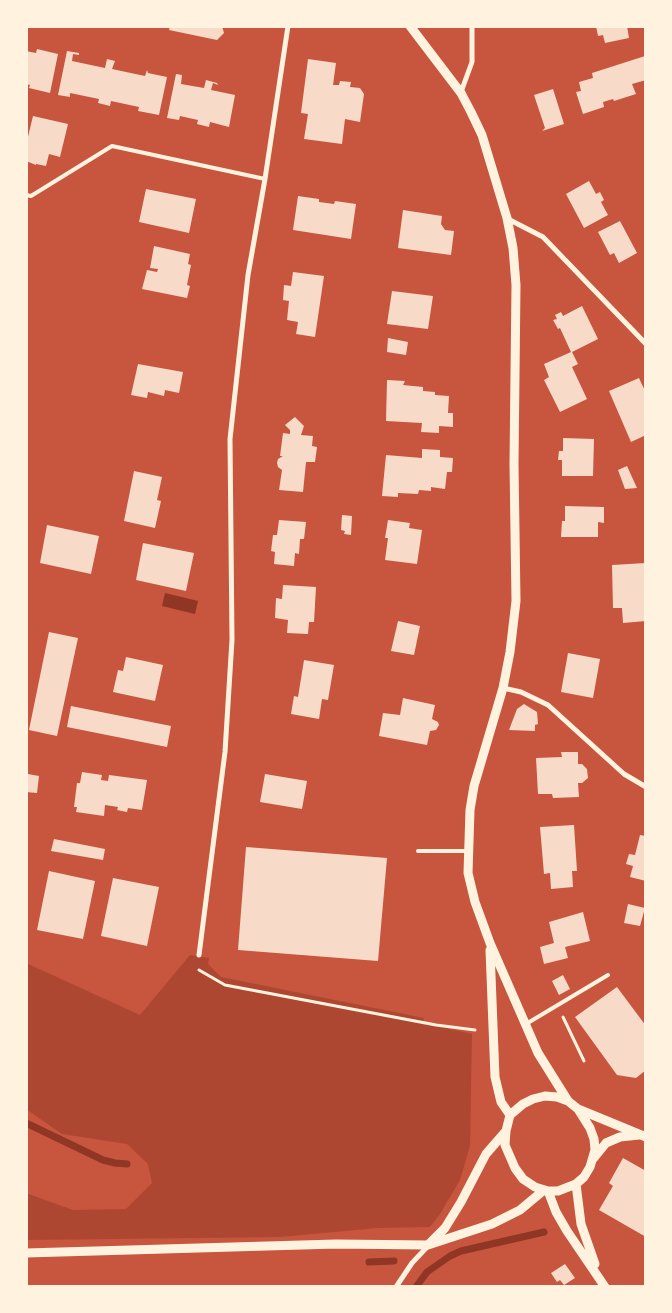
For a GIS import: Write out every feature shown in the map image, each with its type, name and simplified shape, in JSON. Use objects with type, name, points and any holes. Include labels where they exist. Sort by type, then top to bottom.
[{"type":"street","points":[[200,955],[225,752],[232,640],[230,439],[248,275],[265,179],[288,26]]},
{"type":"street","points":[[410,26],[461,92],[482,135],[507,218],[513,248],[516,285],[514,464],[516,601],[510,652],[503,688],[474,786],[467,851],[470,886],[490,942],[538,1054],[568,1102]]},
{"type":"street","points":[[461,92],[472,62],[472,26]]},
{"type":"street","points":[[507,218],[543,237],[646,344]]},
{"type":"street","points":[[503,688],[521,692],[548,705],[624,774],[646,787]]},
{"type":"street","points":[[490,942],[496,1077],[501,1102],[510,1114]]},
{"type":"street","points":[[578,1109],[590,1128],[595,1150],[584,1177],[576,1184],[558,1191],[535,1187],[524,1179],[515,1168],[506,1145],[506,1131],[510,1114],[533,1098],[551,1097],[568,1102],[578,1109],[644,1136]]},
{"type":"street","points":[[396,1287],[412,1264],[445,1228],[486,1154],[506,1131]]},
{"type":"street","points":[[592,1161],[606,1143],[620,1137],[644,1136]]},
{"type":"street","points":[[576,1184],[581,1224],[598,1274]]},
{"type":"street","points":[[26,1253],[336,1244],[428,1245],[492,1224],[520,1210],[546,1190]]},
{"type":"street","points":[[546,1190],[566,1231],[598,1274],[605,1287]]},
{"type":"lane","points":[[26,195],[31,196],[112,146],[265,179]]},
{"type":"lane","points":[[418,852],[467,851]]},
{"type":"lane","points":[[526,1024],[608,975]]},
{"type":"path","points":[[200,955],[198,969],[224,985],[436,1025],[475,1030]]},
{"type":"path","points":[[558,1005],[584,1061]]},
{"type":"shaded area","points":[[165,593],[198,601],[195,614],[162,606]]},
{"type":"shaded area","points":[[190,955],[209,958],[208,964],[221,977],[424,1018],[423,1023],[472,1034],[470,1146],[460,1180],[430,1227],[378,1228],[280,1237],[26,1240],[26,1193],[73,1210],[126,1209],[152,1183],[148,1164],[127,1144],[62,1134],[26,1109],[26,963],[140,1015]]},
{"type":"building","points":[[170,26],[222,26],[224,33],[217,40],[169,30]]},
{"type":"building","points":[[596,26],[627,26],[629,38],[605,43],[603,35],[598,36]]},
{"type":"building","points":[[37,49],[58,54],[50,93],[29,88],[30,85],[26,84],[26,51],[36,53]]},
{"type":"building","points":[[67,51],[79,53],[79,55],[73,54],[72,61],[105,68],[107,59],[115,61],[112,69],[145,76],[147,70],[148,73],[167,77],[159,115],[138,111],[139,107],[111,101],[110,106],[98,103],[99,99],[70,93],[70,97],[58,95]]},
{"type":"building","points":[[645,56],[646,80],[632,84],[636,94],[614,101],[613,99],[603,102],[604,107],[583,114],[576,92],[581,91],[579,82],[593,78],[592,73]]},
{"type":"building","points":[[308,59],[336,63],[333,85],[339,85],[340,81],[351,82],[350,87],[360,88],[364,94],[360,122],[345,119],[342,144],[304,139],[308,114],[301,113]]},
{"type":"building","points":[[176,74],[182,75],[181,84],[204,88],[206,80],[218,85],[213,83],[211,90],[235,95],[229,127],[210,122],[209,127],[197,124],[198,120],[180,116],[179,120],[167,118]]},
{"type":"building","points":[[553,89],[564,124],[542,131],[545,128],[534,95]]},
{"type":"building","points":[[33,116],[68,124],[60,157],[49,154],[46,166],[26,161],[26,145]]},
{"type":"building","points":[[589,181],[596,194],[600,192],[604,200],[601,202],[608,215],[584,228],[566,194]]},
{"type":"building","points":[[146,189],[196,199],[189,233],[139,222]]},
{"type":"building","points":[[298,196],[319,199],[319,202],[334,204],[335,201],[356,204],[351,239],[293,230]]},
{"type":"building","points":[[403,210],[442,216],[441,224],[445,230],[454,231],[451,255],[398,248]]},
{"type":"building","points":[[620,221],[637,253],[619,263],[614,253],[610,255],[598,232]]},
{"type":"building","points":[[154,246],[190,254],[188,264],[191,265],[187,285],[190,286],[187,298],[142,289],[147,270],[157,272],[158,269],[150,268]]},
{"type":"building","points":[[293,272],[324,276],[315,337],[296,334],[298,322],[287,320],[289,301],[283,300],[284,285],[291,286]]},
{"type":"building","points":[[392,291],[433,296],[428,329],[387,324]]},
{"type":"building","points":[[582,306],[598,339],[572,352],[578,364],[572,367],[587,399],[560,412],[544,380],[549,377],[544,364],[571,352],[560,328],[558,329],[553,320],[557,319],[555,315],[561,312],[563,316]]},
{"type":"building","points":[[388,338],[408,342],[406,355],[387,352]]},
{"type":"building","points":[[138,364],[183,372],[179,393],[165,390],[164,396],[148,392],[147,398],[131,395]]},
{"type":"building","points":[[639,378],[646,393],[646,435],[631,442],[609,391]]},
{"type":"building","points":[[387,380],[405,381],[403,385],[423,387],[423,391],[435,392],[435,395],[449,396],[448,413],[453,413],[453,427],[439,426],[439,433],[421,432],[422,423],[386,421]]},
{"type":"building","points":[[295,417],[304,426],[301,435],[313,436],[312,446],[317,447],[315,462],[306,462],[303,492],[279,490],[282,470],[278,467],[277,463],[278,459],[283,456],[280,456],[283,433],[290,434],[290,430],[285,425]]},
{"type":"building","points":[[563,438],[594,439],[593,476],[562,476],[562,460],[558,460],[559,451],[563,451]]},
{"type":"building","points":[[422,449],[440,450],[440,457],[453,458],[452,472],[447,472],[445,489],[431,487],[431,491],[419,490],[418,494],[398,493],[398,497],[382,496],[386,455],[422,458]]},
{"type":"building","points":[[627,466],[637,488],[625,489],[618,470]]},
{"type":"building","points":[[134,471],[162,477],[157,500],[161,501],[155,528],[124,521]]},
{"type":"building","points":[[565,506],[604,507],[604,523],[598,522],[598,537],[561,537],[562,521],[565,521]]},
{"type":"building","points":[[342,515],[352,516],[351,535],[344,534],[345,531],[341,530]]},
{"type":"building","points":[[279,520],[306,522],[304,539],[300,539],[299,554],[295,553],[294,566],[274,564],[275,552],[271,551],[273,535],[277,535]]},
{"type":"building","points":[[388,520],[410,523],[409,528],[422,530],[417,564],[385,560],[388,538],[385,538]]},
{"type":"building","points":[[47,525],[99,536],[91,574],[40,563]]},
{"type":"building","points":[[143,543],[194,553],[186,591],[136,580]]},
{"type":"building","points":[[646,563],[646,621],[623,623],[622,608],[613,608],[612,565]]},
{"type":"building","points":[[283,585],[316,587],[314,622],[309,622],[308,634],[287,633],[288,620],[275,618],[276,598],[282,599]]},
{"type":"building","points":[[398,621],[420,626],[414,655],[391,651]]},
{"type":"building","points":[[49,632],[78,638],[57,736],[29,730]]},
{"type":"building","points":[[568,653],[600,659],[593,698],[561,692]]},
{"type":"building","points":[[126,657],[163,665],[155,701],[113,692],[118,670],[123,671]]},
{"type":"building","points":[[304,660],[334,665],[328,700],[322,699],[319,719],[291,714],[294,696],[298,697]]},
{"type":"building","points":[[403,698],[435,705],[432,719],[438,722],[439,725],[436,730],[430,731],[427,745],[379,736],[383,713],[400,715]]},
{"type":"building","points":[[524,704],[537,712],[538,724],[535,725],[535,731],[509,730],[517,709]]},
{"type":"building","points":[[71,706],[171,726],[167,747],[67,727]]},
{"type":"building","points":[[561,752],[578,752],[578,764],[582,764],[587,769],[588,778],[582,783],[578,783],[579,797],[553,798],[552,794],[538,794],[536,758],[562,757]]},
{"type":"building","points":[[82,772],[102,775],[101,780],[108,781],[109,775],[147,780],[142,810],[128,808],[127,812],[117,810],[118,807],[105,805],[104,816],[76,812],[77,807],[74,807],[77,783],[80,783]]},
{"type":"building","points":[[28,774],[39,776],[37,793],[26,792]]},
{"type":"building","points":[[265,774],[307,781],[302,809],[260,802]]},
{"type":"building","points":[[574,825],[577,871],[572,871],[573,887],[551,889],[550,873],[544,874],[540,827]]},
{"type":"building","points":[[640,835],[646,836],[646,881],[630,877],[633,866],[626,864],[629,854],[635,855]]},
{"type":"building","points":[[54,839],[105,849],[103,860],[51,851]]},
{"type":"building","points":[[246,847],[387,858],[378,961],[238,950]]},
{"type":"building","points":[[49,871],[95,881],[83,939],[37,930]]},
{"type":"building","points":[[113,878],[159,887],[147,946],[101,936]]},
{"type":"building","points":[[628,904],[645,908],[640,926],[624,923]]},
{"type":"building","points":[[583,912],[590,941],[565,947],[568,958],[544,964],[540,947],[554,943],[549,922]]},
{"type":"building","points":[[563,975],[570,989],[559,995],[552,981]]},
{"type":"building","points":[[617,987],[646,1026],[646,1070],[636,1078],[617,1075],[575,1017]]},
{"type":"building","points":[[623,1158],[646,1171],[646,1237],[599,1210],[613,1186],[609,1183]]},
{"type":"building","points":[[565,1264],[575,1278],[564,1285],[560,1280],[557,1282],[551,1273]]},
{"type":"waterway","points":[[26,1123],[103,1160],[127,1164]]},
{"type":"waterway","points":[[416,1287],[427,1272],[450,1256],[461,1251],[544,1232]]},
{"type":"waterway","points":[[369,1262],[394,1261]]}]
